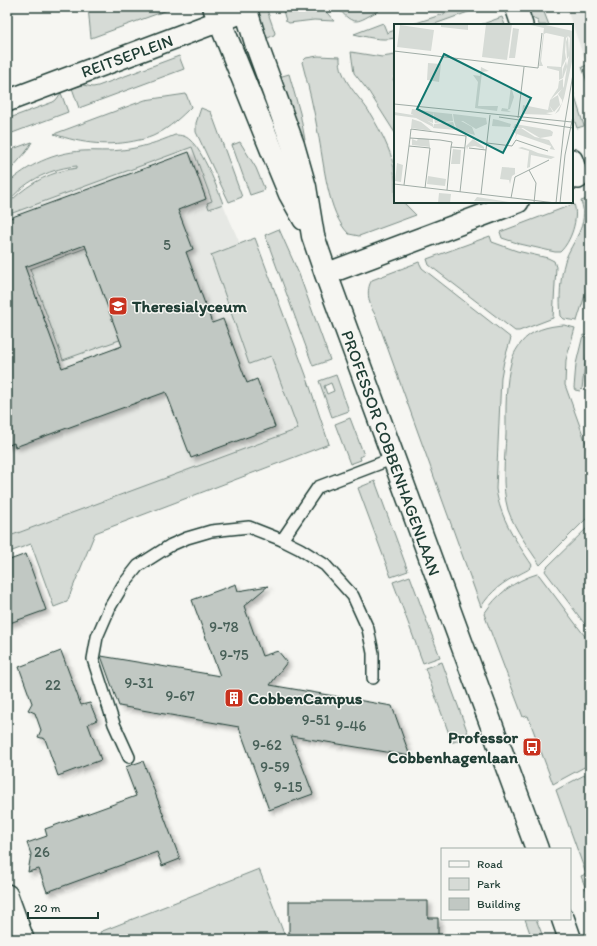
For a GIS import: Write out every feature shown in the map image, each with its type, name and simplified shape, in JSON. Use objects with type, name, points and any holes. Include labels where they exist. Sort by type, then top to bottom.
[{"type":"street","points":[[516,7],[522,24]]},
{"type":"street","name":"REITSEPLEIN","points":[[7,101],[217,14],[246,9]]},
{"type":"street","name":"PROFESSOR COBBENHAGENLAAN","points":[[246,9],[257,46],[293,145],[305,187],[313,236]]},
{"type":"street","name":"PROFESSOR COBBENHAGENLAAN","points":[[217,14],[287,187],[313,236],[537,848]]},
{"type":"street","points":[[326,274],[515,203]]},
{"type":"street","points":[[7,896],[23,939]]},
{"type":"street","points":[[563,920],[570,939]]},
{"type":"lane","points":[[282,540],[318,487],[394,458]]},
{"type":"lane","points":[[129,757],[114,724],[93,659],[97,637],[110,607],[123,585],[138,566],[171,545],[211,531],[250,527],[300,549],[325,565],[353,596],[368,629],[373,653],[373,678]]},
{"type":"shaded area","points":[[566,7],[590,7],[590,74],[573,24]]},
{"type":"shaded area","name":"Theresialyceum","points":[[192,147],[212,201],[209,209],[223,204],[240,244],[211,255],[249,364],[271,356],[299,429],[7,537],[7,215]]},
{"type":"green space","points":[[88,7],[172,7],[173,8],[91,38]]},
{"type":"green space","points":[[256,7],[266,7],[275,33],[274,35],[268,38],[266,37]]},
{"type":"green space","points":[[282,7],[322,7],[334,21],[314,20],[289,23],[286,21]]},
{"type":"green space","points":[[337,7],[377,7],[378,11],[356,21],[348,18]]},
{"type":"green space","points":[[465,7],[482,7],[435,24],[413,24]]},
{"type":"green space","points":[[542,7],[549,24],[539,24],[538,21],[530,17],[527,8]]},
{"type":"green space","points":[[502,17],[505,24],[483,24]]},
{"type":"green space","points":[[383,23],[387,33],[394,30],[394,38],[379,39],[354,34]]},
{"type":"green space","points":[[351,52],[382,57],[394,55],[394,131],[369,92],[354,73]]},
{"type":"green space","points":[[179,56],[184,69],[79,108],[72,88],[83,85],[93,87],[98,86]]},
{"type":"green space","points":[[318,56],[340,57],[342,72],[354,92],[368,110],[391,154],[394,175],[394,203],[404,203],[416,215],[359,236],[349,234],[342,225],[331,200],[315,115],[302,62],[306,58]]},
{"type":"green space","points":[[590,64],[590,90],[582,67]]},
{"type":"green space","points":[[289,74],[300,113],[305,140],[303,142],[279,77]]},
{"type":"green space","points":[[573,91],[584,126],[577,128],[573,116]]},
{"type":"green space","points":[[61,93],[68,112],[7,135],[7,119],[53,102]]},
{"type":"green space","points":[[186,94],[191,107],[166,129],[148,138],[107,144],[75,140],[54,134],[145,100]]},
{"type":"green space","points":[[201,108],[211,112],[242,197],[229,202],[196,132],[196,123]]},
{"type":"green space","points":[[175,135],[183,136],[188,139],[200,152],[223,204],[209,209],[207,203],[212,201],[192,147],[7,215],[7,184],[24,171],[42,161],[71,152],[117,151],[136,148]],"holes":[[[77,166],[77,168],[68,169],[42,178],[26,188],[12,200],[11,199],[24,186],[41,176],[59,169]]]},
{"type":"green space","points":[[32,142],[26,152],[7,174],[7,151]]},
{"type":"green space","points":[[240,142],[256,168],[265,190],[250,195],[232,145]]},
{"type":"green space","points":[[590,198],[590,279],[577,321],[564,319],[561,316],[560,303],[560,288],[563,268],[582,225],[583,210],[581,201]]},
{"type":"green space","points":[[574,204],[575,223],[573,230],[568,242],[560,252],[520,244],[502,238],[500,232]]},
{"type":"green space","points":[[279,229],[299,274],[330,360],[313,366],[265,235]]},
{"type":"green space","points":[[490,236],[492,242],[517,251],[548,258],[554,261],[556,267],[553,318],[519,331],[515,331],[429,265],[427,259]]},
{"type":"green space","points":[[255,238],[306,375],[329,444],[95,533],[67,602],[54,607],[31,544],[7,553],[7,537],[298,429],[271,356],[249,364],[211,255]]},
{"type":"green space","points":[[91,246],[125,338],[63,360],[30,269]]},
{"type":"green space","points":[[419,262],[422,268],[511,338],[501,377],[496,489],[501,510],[505,519],[532,565],[529,569],[508,580],[498,588],[489,596],[481,607],[376,316],[371,308],[368,293],[372,280]]},
{"type":"green space","points":[[564,325],[575,328],[566,360],[565,385],[590,454],[590,515],[540,565],[514,525],[506,501],[504,472],[507,387],[513,357],[518,347],[525,339],[540,330],[552,326]]},
{"type":"green space","points":[[583,335],[590,337],[590,341],[582,389],[580,391],[575,390],[574,388],[576,364]]},
{"type":"green space","points":[[336,375],[349,411],[332,417],[319,381]],"holes":[[[331,383],[334,391],[327,394],[324,386]]]},
{"type":"green space","points":[[350,418],[364,455],[360,457],[361,460],[350,464],[335,424]]},
{"type":"green space","points":[[375,481],[408,571],[391,577],[358,488]]},
{"type":"green space","points":[[590,525],[590,631],[545,571],[547,567]]},
{"type":"green space","points":[[537,574],[590,643],[590,764],[553,784],[528,716],[523,717],[484,614],[500,594],[521,580]]},
{"type":"green space","points":[[410,576],[440,657],[423,663],[393,582]]},
{"type":"green space","points":[[442,662],[469,736],[454,742],[452,742],[425,668]]},
{"type":"green space","points":[[590,772],[590,900],[581,876],[586,874],[556,790]]},
{"type":"green space","points":[[259,869],[286,939],[103,939],[100,932]]},
{"type":"green space","points":[[525,920],[536,920],[544,939],[532,939]]},
{"type":"building","points":[[189,152],[206,199],[178,210],[193,249],[186,252],[212,323],[223,319],[247,383],[257,379],[275,427],[191,458],[166,392],[15,447],[14,443],[7,446],[7,219]],"holes":[[[85,245],[122,346],[62,368],[25,267]]]},
{"type":"building","points":[[26,554],[46,610],[7,624],[7,561]]},
{"type":"building","name":"CobbenCampus","points":[[236,584],[238,591],[268,586],[244,606],[262,656],[278,651],[287,662],[270,685],[392,706],[410,756],[291,736],[313,794],[269,810],[239,727],[119,706],[101,656],[220,676],[192,600]]},
{"type":"building","points":[[61,651],[81,705],[90,703],[97,720],[88,724],[101,760],[58,776],[45,739],[38,737],[41,730],[35,713],[28,710],[32,703],[19,667]]},
{"type":"building","points":[[143,761],[180,859],[162,866],[157,852],[47,892],[39,869],[28,872],[31,854],[27,843],[47,836],[45,829],[136,796],[125,767]]},
{"type":"building","points":[[289,901],[428,901],[428,918],[438,918],[438,939],[291,939],[291,934],[289,934]]},
{"type":"place","name":"Theresialyceum","points":[[118,306]]},
{"type":"place","name":"CobbenCampus","points":[[234,698]]},
{"type":"place","name":"Professor Cobbenhagenlaan","points":[[532,747]]}]
